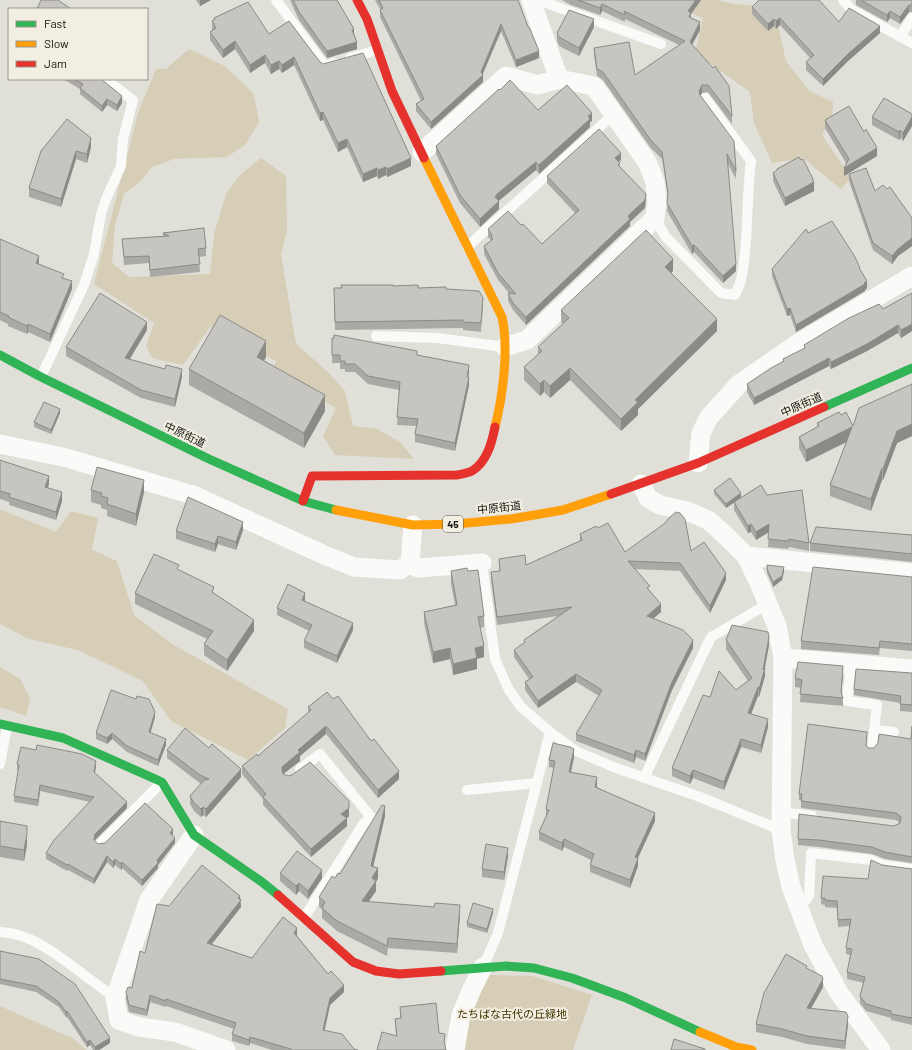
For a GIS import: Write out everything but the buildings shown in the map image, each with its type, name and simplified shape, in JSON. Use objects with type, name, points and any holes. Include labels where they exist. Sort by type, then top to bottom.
[{"type":"street","points":[[303,501],[312,476],[457,475],[472,471],[483,461],[492,441],[498,415],[504,367],[505,331],[502,317],[392,91],[366,19],[357,0]]},
{"type":"street","points":[[531,0],[559,79]]},
{"type":"street","points":[[422,152],[506,76],[538,85],[559,79],[594,86],[647,162],[655,182],[657,201],[655,218],[527,340],[505,348]]},
{"type":"street","points":[[698,463],[701,433],[709,417],[739,384],[797,344],[912,276]]},
{"type":"street","name":"中原街道","points":[[0,355],[41,377],[209,459],[303,501],[339,511],[413,525],[456,524],[511,519],[564,510],[698,463],[912,368]]},
{"type":"street","points":[[0,444],[63,457],[193,494],[322,554],[354,567],[400,570],[410,563]]},
{"type":"street","points":[[641,484],[648,498],[660,505],[688,511],[708,520],[724,534],[746,556],[768,604],[777,626],[783,658],[781,821],[785,860],[791,886],[812,945],[839,993],[881,1050]]},
{"type":"street","points":[[410,563],[413,525]]},
{"type":"street","points":[[746,556],[912,574]]},
{"type":"street","points":[[410,563],[418,568],[482,563]]},
{"type":"street","points":[[783,658],[912,669]]},
{"type":"street","points":[[4,725],[62,738],[162,782],[194,835],[262,882],[353,962],[376,971],[399,974],[483,967],[506,966],[534,968],[572,978],[626,998],[704,1034],[736,1047],[752,1050]]},
{"type":"street","points":[[194,835],[149,900],[115,998],[119,1020],[139,1028],[175,1032],[226,1050]]},
{"type":"street","points":[[455,1050],[461,1015],[483,967]]},
{"type":"lane","points":[[276,0],[325,66],[377,50]]},
{"type":"lane","points":[[538,0],[661,44]]},
{"type":"lane","points":[[843,0],[852,10],[912,43]]},
{"type":"lane","points":[[900,37],[912,18]]},
{"type":"lane","points":[[41,377],[84,285],[94,254],[101,214],[121,166],[123,138],[133,100],[106,80]]},
{"type":"lane","points":[[655,218],[665,236],[721,293],[735,295],[742,276],[748,228],[751,161],[705,98]]},
{"type":"lane","points":[[467,247],[614,114]]},
{"type":"lane","points":[[376,336],[437,338],[505,348]]},
{"type":"lane","points":[[482,563],[495,658],[508,690],[521,708],[550,732],[576,751],[616,768],[700,797],[781,821],[819,817]]},
{"type":"lane","points":[[644,778],[711,637],[768,604]]},
{"type":"lane","points":[[851,664],[847,701],[877,705],[872,749]]},
{"type":"lane","points":[[0,764],[4,725]]},
{"type":"lane","points":[[874,730],[894,732]]},
{"type":"lane","points":[[483,967],[498,933],[550,732]]},
{"type":"lane","points":[[295,773],[320,754],[371,818],[364,823],[304,918]]},
{"type":"lane","points":[[100,844],[162,782]]},
{"type":"lane","points":[[467,790],[537,782]]},
{"type":"lane","points":[[798,908],[809,896],[811,853],[871,860],[883,865],[912,869]]},
{"type":"lane","points":[[0,932],[11,932],[30,939],[49,949],[115,998]]},
{"type":"green space","points":[[661,0],[717,0],[733,4],[750,5],[778,26],[786,61],[809,91],[833,102],[832,116],[822,135],[851,178],[841,189],[803,158],[772,163],[754,123],[750,92],[695,53],[703,18]]},
{"type":"green space","points":[[189,49],[225,66],[254,94],[259,122],[246,144],[227,157],[174,159],[152,167],[141,181],[124,194],[115,226],[112,263],[129,277],[210,274],[214,234],[226,194],[240,175],[261,158],[286,176],[287,231],[281,254],[296,344],[328,372],[345,391],[353,426],[377,429],[400,442],[414,459],[335,455],[323,436],[336,408],[272,371],[276,361],[211,326],[183,365],[152,358],[146,346],[154,323],[94,284],[138,113],[156,69],[166,69]]},
{"type":"green space","points":[[0,509],[56,532],[71,511],[98,518],[92,550],[117,561],[134,615],[172,644],[288,709],[285,728],[248,760],[171,721],[143,681],[78,650],[29,639],[0,624]]},
{"type":"green space","points":[[0,667],[20,679],[30,698],[26,716],[0,707]]},
{"type":"green space","name":"たちばな古代の丘緑地","points":[[488,975],[532,976],[592,995],[573,1050],[463,1050],[468,1016]]},
{"type":"green space","points":[[0,1006],[74,1039],[86,1050],[0,1050]]},
{"type":"traffic: fast","points":[[0,355],[41,377],[209,459],[303,501],[336,510]]},
{"type":"traffic: fast","points":[[824,407],[912,368]]},
{"type":"traffic: fast","points":[[0,724],[63,738],[162,782],[194,835],[262,882],[278,895]]},
{"type":"traffic: fast","points":[[441,971],[506,966],[534,968],[572,978],[626,998],[700,1032]]},
{"type":"traffic: slow","points":[[424,158],[502,317],[505,357],[503,387],[495,427]]},
{"type":"traffic: slow","points":[[336,510],[413,525],[456,524],[511,519],[563,510],[611,494]]},
{"type":"traffic: slow","points":[[700,1032],[736,1047],[752,1050]]},
{"type":"traffic: jam","points":[[357,0],[367,19],[392,91],[424,158]]},
{"type":"traffic: jam","points":[[611,494],[698,463],[824,407]]},
{"type":"traffic: jam","points":[[303,501],[312,476],[457,475],[470,472],[477,467],[485,457],[495,427]]},
{"type":"traffic: jam","points":[[278,895],[353,962],[376,971],[399,974],[441,971]]}]
